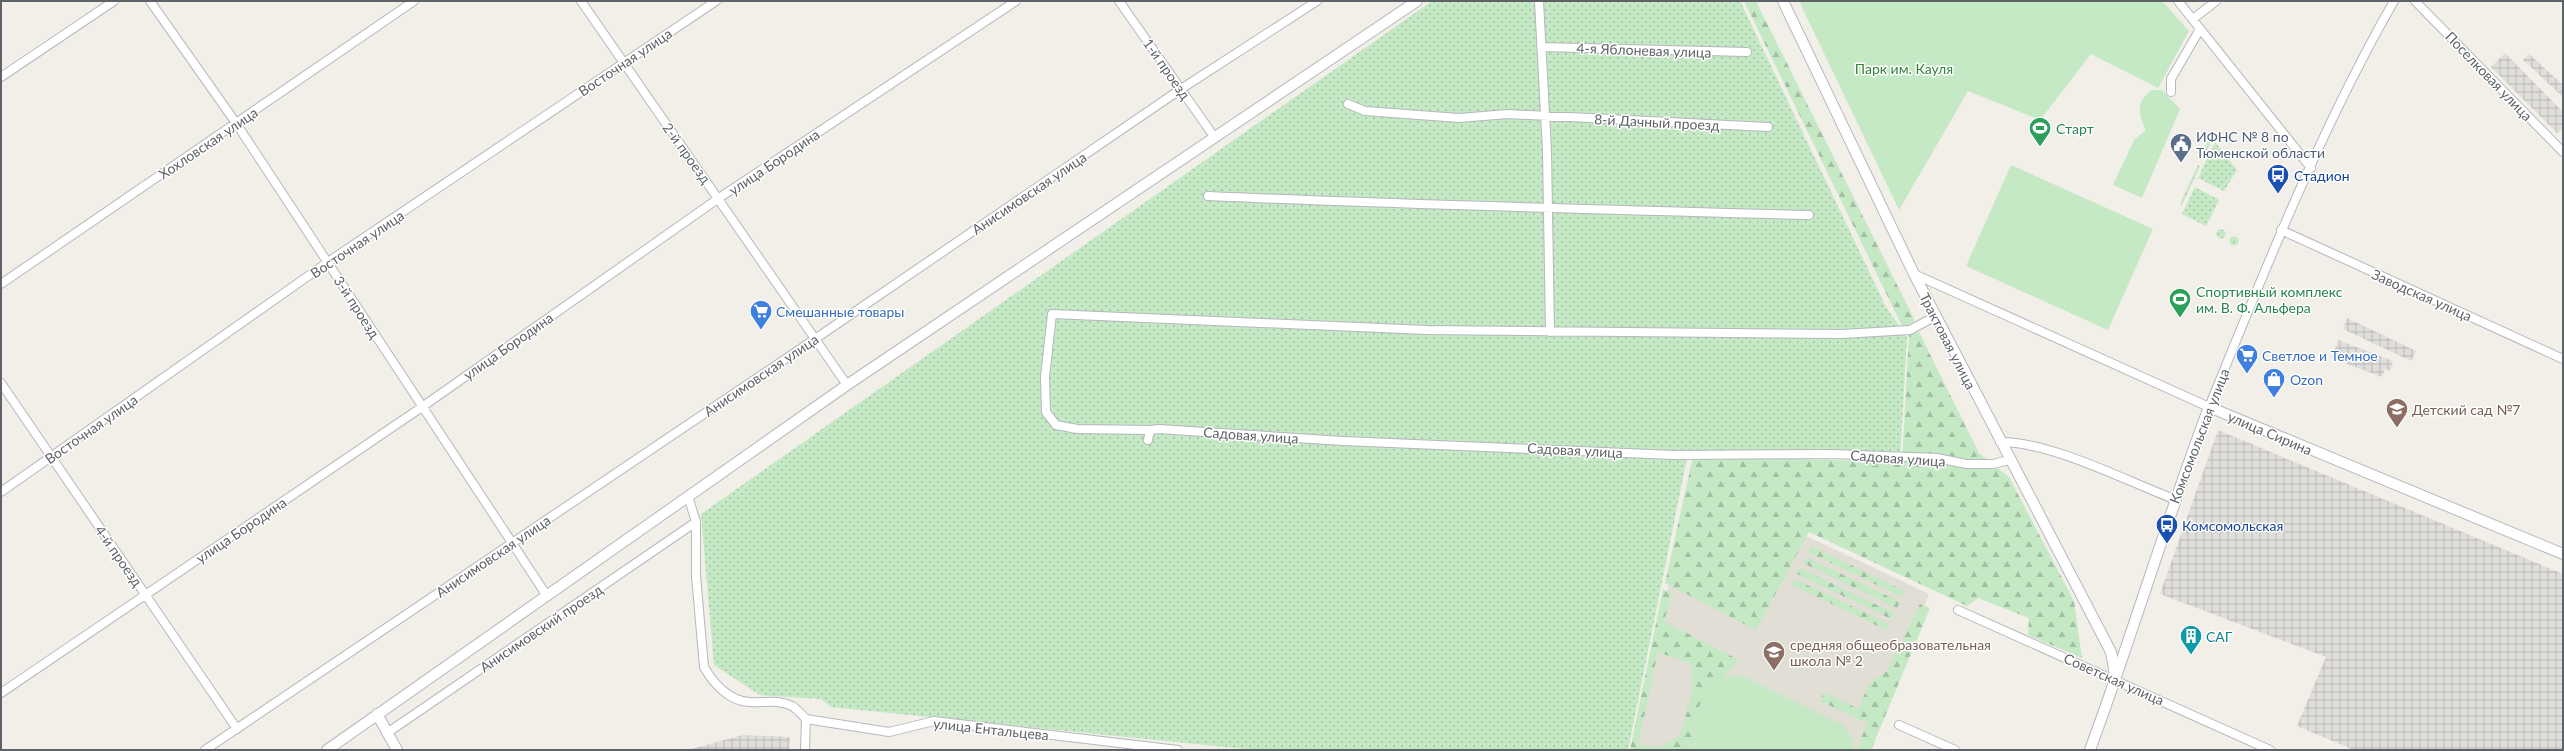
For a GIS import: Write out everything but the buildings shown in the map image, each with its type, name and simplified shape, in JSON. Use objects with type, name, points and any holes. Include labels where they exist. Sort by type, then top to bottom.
[{"type":"street","points":[[1,77],[114,1]]},
{"type":"street","name":"3-й проезд","points":[[150,1],[236,123],[547,596]]},
{"type":"street","name":"Хохловская улица","points":[[1,284],[414,1]]},
{"type":"street","name":"2-й проезд","points":[[581,1],[623,64],[719,198],[847,385]]},
{"type":"street","name":"Восточная улица","points":[[1,492],[328,262],[716,1]]},
{"type":"street","name":"улица Бородина","points":[[1,693],[422,407],[719,198],[1016,1]]},
{"type":"street","name":"1-й проезд","points":[[1120,1],[1215,138]]},
{"type":"street","name":"Анисимовская улица","points":[[205,750],[815,339],[1181,89],[1317,1]]},
{"type":"street","points":[[327,750],[847,385],[1417,1]]},
{"type":"street","points":[[1539,1],[1549,207],[1550,332],[1842,334],[1910,330],[1936,316]]},
{"type":"street","name":"Трактовая улица","points":[[1782,1],[1914,274],[2009,460],[2111,652],[2116,680]]},
{"type":"street","points":[[2178,1],[2311,168]]},
{"type":"street","points":[[2193,20],[2216,1]]},
{"type":"street","name":"Комсомольская улица","points":[[2090,750],[2116,680],[2174,500],[2209,408],[2281,230],[2364,54],[2394,1]]},
{"type":"street","name":"Поселковая улица","points":[[2415,1],[2563,152]]},
{"type":"street","points":[[2171,92],[2171,79],[2200,29]]},
{"type":"street","name":"4-я Яблоневая улица","points":[[1541,47],[1747,52]]},
{"type":"street","name":"8-й Дачный проезд","points":[[1348,104],[1365,111],[1459,118],[1508,114],[1768,127]]},
{"type":"street","points":[[1208,196],[1430,206],[1549,207],[1809,215]]},
{"type":"street","name":"Заводская улица","points":[[2281,230],[2563,358]]},
{"type":"street","name":"улица Сирина","points":[[1914,274],[2209,408],[2563,554]]},
{"type":"street","name":"Садовая улица","points":[[1550,332],[1427,330],[1052,314],[1045,377],[1046,412],[1056,425],[1077,429],[1150,430],[1159,428],[1343,441],[1674,455],[1832,454],[1937,458],[1966,464],[1993,464],[2009,460]]},
{"type":"street","name":"4-й проезд","points":[[1,383],[237,729]]},
{"type":"street","points":[[1148,440],[1150,430]]},
{"type":"street","points":[[2000,442],[2017,442],[2054,452],[2174,500]]},
{"type":"street","points":[[688,496],[696,522],[696,576],[704,667],[710,678],[733,698],[747,702],[777,701],[793,706],[806,719],[805,750]]},
{"type":"street","name":"Анисимовский проезд","points":[[387,733],[696,522]]},
{"type":"street","name":"Советская улица","points":[[1958,610],[2270,750]]},
{"type":"street","points":[[377,714],[397,750]]},
{"type":"street","name":"улица Ентальцева","points":[[806,719],[889,732],[934,721],[1178,750]]},
{"type":"street","points":[[1899,725],[1955,750]]},
{"type":"shaded area","points":[[2505,53],[2563,112],[2563,128],[2557,133],[2491,67]]},
{"type":"shaded area","points":[[2529,54],[2563,85],[2563,97],[2523,60]]},
{"type":"shaded area","points":[[2347,318],[2416,351],[2411,361],[2343,329]]},
{"type":"shaded area","points":[[2338,340],[2393,361],[2390,371],[2385,369],[2382,377],[2332,358]]},
{"type":"shaded area","points":[[2218,430],[2563,574],[2563,750],[2354,750],[2297,726],[2326,657],[2160,594]]},
{"type":"shaded area","name":"средняя общеобразовательная школа № 2","points":[[1690,481],[1929,594],[1867,750],[1634,750]]},
{"type":"shaded area","points":[[743,735],[790,737],[789,750],[688,750]]},
{"type":"green space","points":[[1432,1],[1740,1],[1886,307],[1907,337],[1900,459],[1688,453],[1628,750],[1255,750],[831,707],[821,699],[760,695],[714,665],[701,514]]},
{"type":"green space","points":[[1744,1],[1756,1],[1915,321],[1903,328]]},
{"type":"green space","name":"Парк им. Кауля","points":[[1799,1],[2162,1],[2189,31],[2158,88],[2091,54],[2040,120],[1968,91],[1899,210]]},
{"type":"green space","points":[[2152,90],[2162,90],[2180,109],[2142,198],[2113,185],[2134,140],[2146,130],[2141,119],[2140,108],[2143,98]]},
{"type":"green space","points":[[2209,138],[2212,140],[2203,159],[2200,158]]},
{"type":"green space","points":[[2215,142],[2237,170],[2224,191],[2198,178]]},
{"type":"green space","points":[[2011,165],[2153,229],[2108,330],[1966,266]]},
{"type":"green space","points":[[2198,165],[2200,166],[2182,205],[2180,204]]},
{"type":"green space","points":[[2195,187],[2219,200],[2206,226],[2182,214]]},
{"type":"green space","points":[[2221,229],[2226,234],[2221,239],[2216,234]]},
{"type":"green space","points":[[2232,237],[2236,237],[2238,241],[2236,245],[2232,245],[2230,243],[2230,239]]},
{"type":"green space","points":[[1919,332],[1979,453],[2009,477],[2074,601],[2082,658],[2028,635],[2029,618],[1978,598],[1967,606],[1809,532],[1756,630],[1665,583],[1693,456],[1902,462],[1909,335]]},
{"type":"green space","points":[[1811,546],[1905,591],[1902,597],[1808,552]]},
{"type":"green space","points":[[1806,557],[1900,602],[1897,608],[1803,563]]},
{"type":"green space","points":[[1800,568],[1894,613],[1891,619],[1797,574]]},
{"type":"green space","points":[[1795,579],[1889,624],[1886,630],[1792,585]]},
{"type":"green space","points":[[1663,589],[1672,594],[1664,621],[1739,660],[1702,700],[1694,721],[1695,750],[1630,750]],"holes":[[[1658,652],[1691,664],[1692,691],[1680,736],[1658,748],[1638,744]]]},
{"type":"green space","points":[[1920,604],[1930,608],[1871,750],[1857,750],[1867,723],[1820,701],[1823,692],[1859,709],[1868,685],[1887,671]]},
{"type":"green space","points":[[1743,676],[1845,726],[1852,739],[1854,750],[1696,750],[1694,721],[1702,700],[1723,677]]},
{"type":"place","name":"Старт","points":[[2040,148]]},
{"type":"place","name":"ИФНС № 8 по Тюменской области","points":[[2181,164]]},
{"type":"place","name":"Стадион","points":[[2278,194]]},
{"type":"place","name":"Спортивный комплекс им. В. Ф. Альфера","points":[[2180,318]]},
{"type":"place","name":"Смешанные товары","points":[[761,330]]},
{"type":"place","name":"Светлое и Темное","points":[[2247,374]]},
{"type":"place","name":"Ozon","points":[[2274,398]]},
{"type":"place","name":"Детский сад №7","points":[[2397,428]]},
{"type":"place","name":"Комсомольская","points":[[2167,544]]},
{"type":"place","name":"САГ","points":[[2191,656]]},
{"type":"place","name":"средняя общеобразовательная школа № 2","points":[[1774,672]]}]
